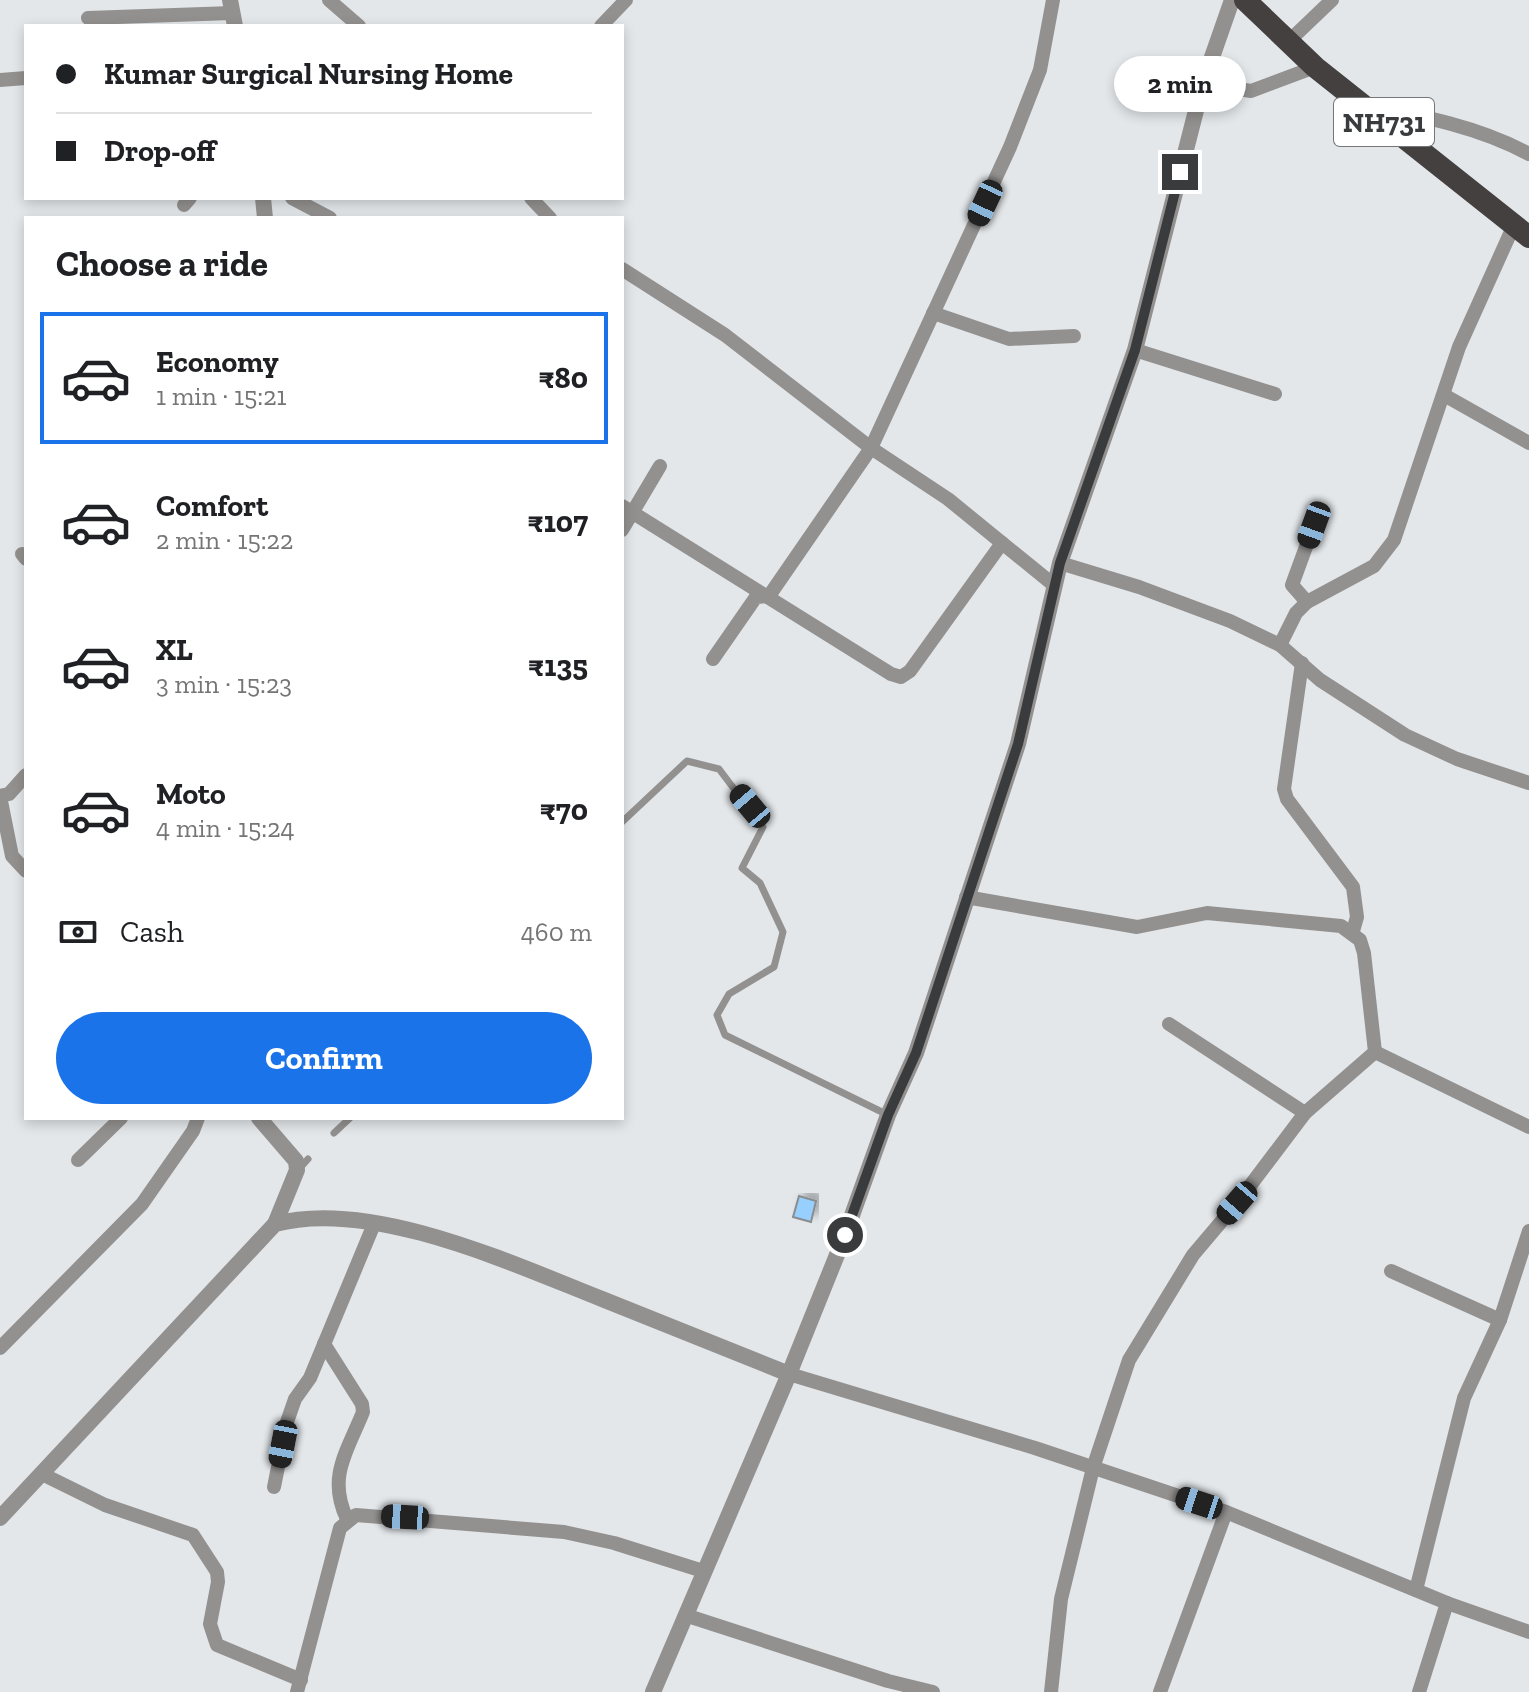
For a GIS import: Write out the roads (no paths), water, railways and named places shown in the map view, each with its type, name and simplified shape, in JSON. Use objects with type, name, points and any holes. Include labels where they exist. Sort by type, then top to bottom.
[{"type":"highway","name":"NH731","points":[[1245,0],[1315,67],[1522,231]]},
{"type":"street","points":[[329,0],[357,24]]},
{"type":"street","points":[[603,24],[626,0]]},
{"type":"street","points":[[769,596],[871,448],[1010,147],[1040,70],[1053,0]]},
{"type":"street","points":[[653,1692],[789,1374],[845,1235],[888,1115],[916,1053],[1018,744],[1060,563],[1135,350],[1203,83],[1232,0]]},
{"type":"street","points":[[1288,42],[1332,0]]},
{"type":"street","points":[[88,18],[232,13]]},
{"type":"street","points":[[1203,83],[1251,91],[1315,67]]},
{"type":"street","points":[[0,80],[24,78]]},
{"type":"street","points":[[1363,105],[1428,117],[1502,139],[1529,154]]},
{"type":"street","points":[[296,200],[326,216]]},
{"type":"street","points":[[1280,645],[1296,613],[1307,602],[1374,566],[1394,540],[1459,347],[1522,231]]},
{"type":"street","points":[[624,270],[725,335],[871,448],[948,499],[1055,586]]},
{"type":"street","points":[[933,313],[1009,339],[1074,336]]},
{"type":"street","points":[[1135,350],[1275,394]]},
{"type":"street","points":[[1444,395],[1529,443]]},
{"type":"street","points":[[660,466],[627,509],[891,674],[901,677],[910,671],[1002,543]]},
{"type":"street","points":[[1307,602],[1292,585],[1314,525]]},
{"type":"street","points":[[1060,563],[1152,592],[1280,645],[1320,680],[1405,735],[1457,759],[1529,783]]},
{"type":"street","points":[[713,659],[756,597],[769,596]]},
{"type":"street","points":[[1302,663],[1284,789],[1287,799],[1353,887],[1357,917],[1353,931]]},
{"type":"street","points":[[24,777],[9,794],[0,796],[12,856],[24,869]]},
{"type":"street","points":[[966,897],[1137,927],[1207,913],[1341,926],[1353,931],[1364,953],[1375,1052]]},
{"type":"street","points":[[1169,1024],[1305,1113]]},
{"type":"street","points":[[1051,1692],[1061,1599],[1093,1468],[1129,1360],[1193,1255],[1305,1113],[1375,1052]]},
{"type":"street","points":[[1375,1052],[1529,1127]]},
{"type":"street","points":[[78,1160],[119,1120]]},
{"type":"street","points":[[0,1348],[142,1204],[193,1131],[197,1120]]},
{"type":"street","points":[[0,1518],[275,1224],[303,1164],[261,1120]]},
{"type":"street","points":[[275,1224],[298,1218],[336,1217],[472,1247],[789,1374],[1226,1512],[1447,1603],[1529,1632]]},
{"type":"street","points":[[274,1487],[295,1399],[310,1378],[374,1224]]},
{"type":"street","points":[[1416,1590],[1464,1398],[1500,1320],[1529,1231]]},
{"type":"street","points":[[1391,1271],[1500,1320]]},
{"type":"street","points":[[324,1344],[362,1404],[363,1412],[336,1479],[339,1502],[347,1519]]},
{"type":"street","points":[[42,1474],[105,1505],[193,1535],[217,1572],[210,1624],[217,1645],[299,1686],[340,1528],[347,1519],[356,1515],[454,1520],[564,1532],[614,1543],[703,1571]]},
{"type":"street","points":[[1160,1692],[1226,1512]]},
{"type":"street","points":[[1419,1692],[1447,1603]]},
{"type":"street","points":[[688,1616],[888,1681],[933,1692]]},
{"type":"lane","points":[[624,820],[687,761],[719,769],[763,827],[742,868],[760,883],[783,932],[774,967],[729,994],[717,1015],[725,1035],[888,1115]]},
{"type":"lane","points":[[334,1133],[348,1120]]}]
